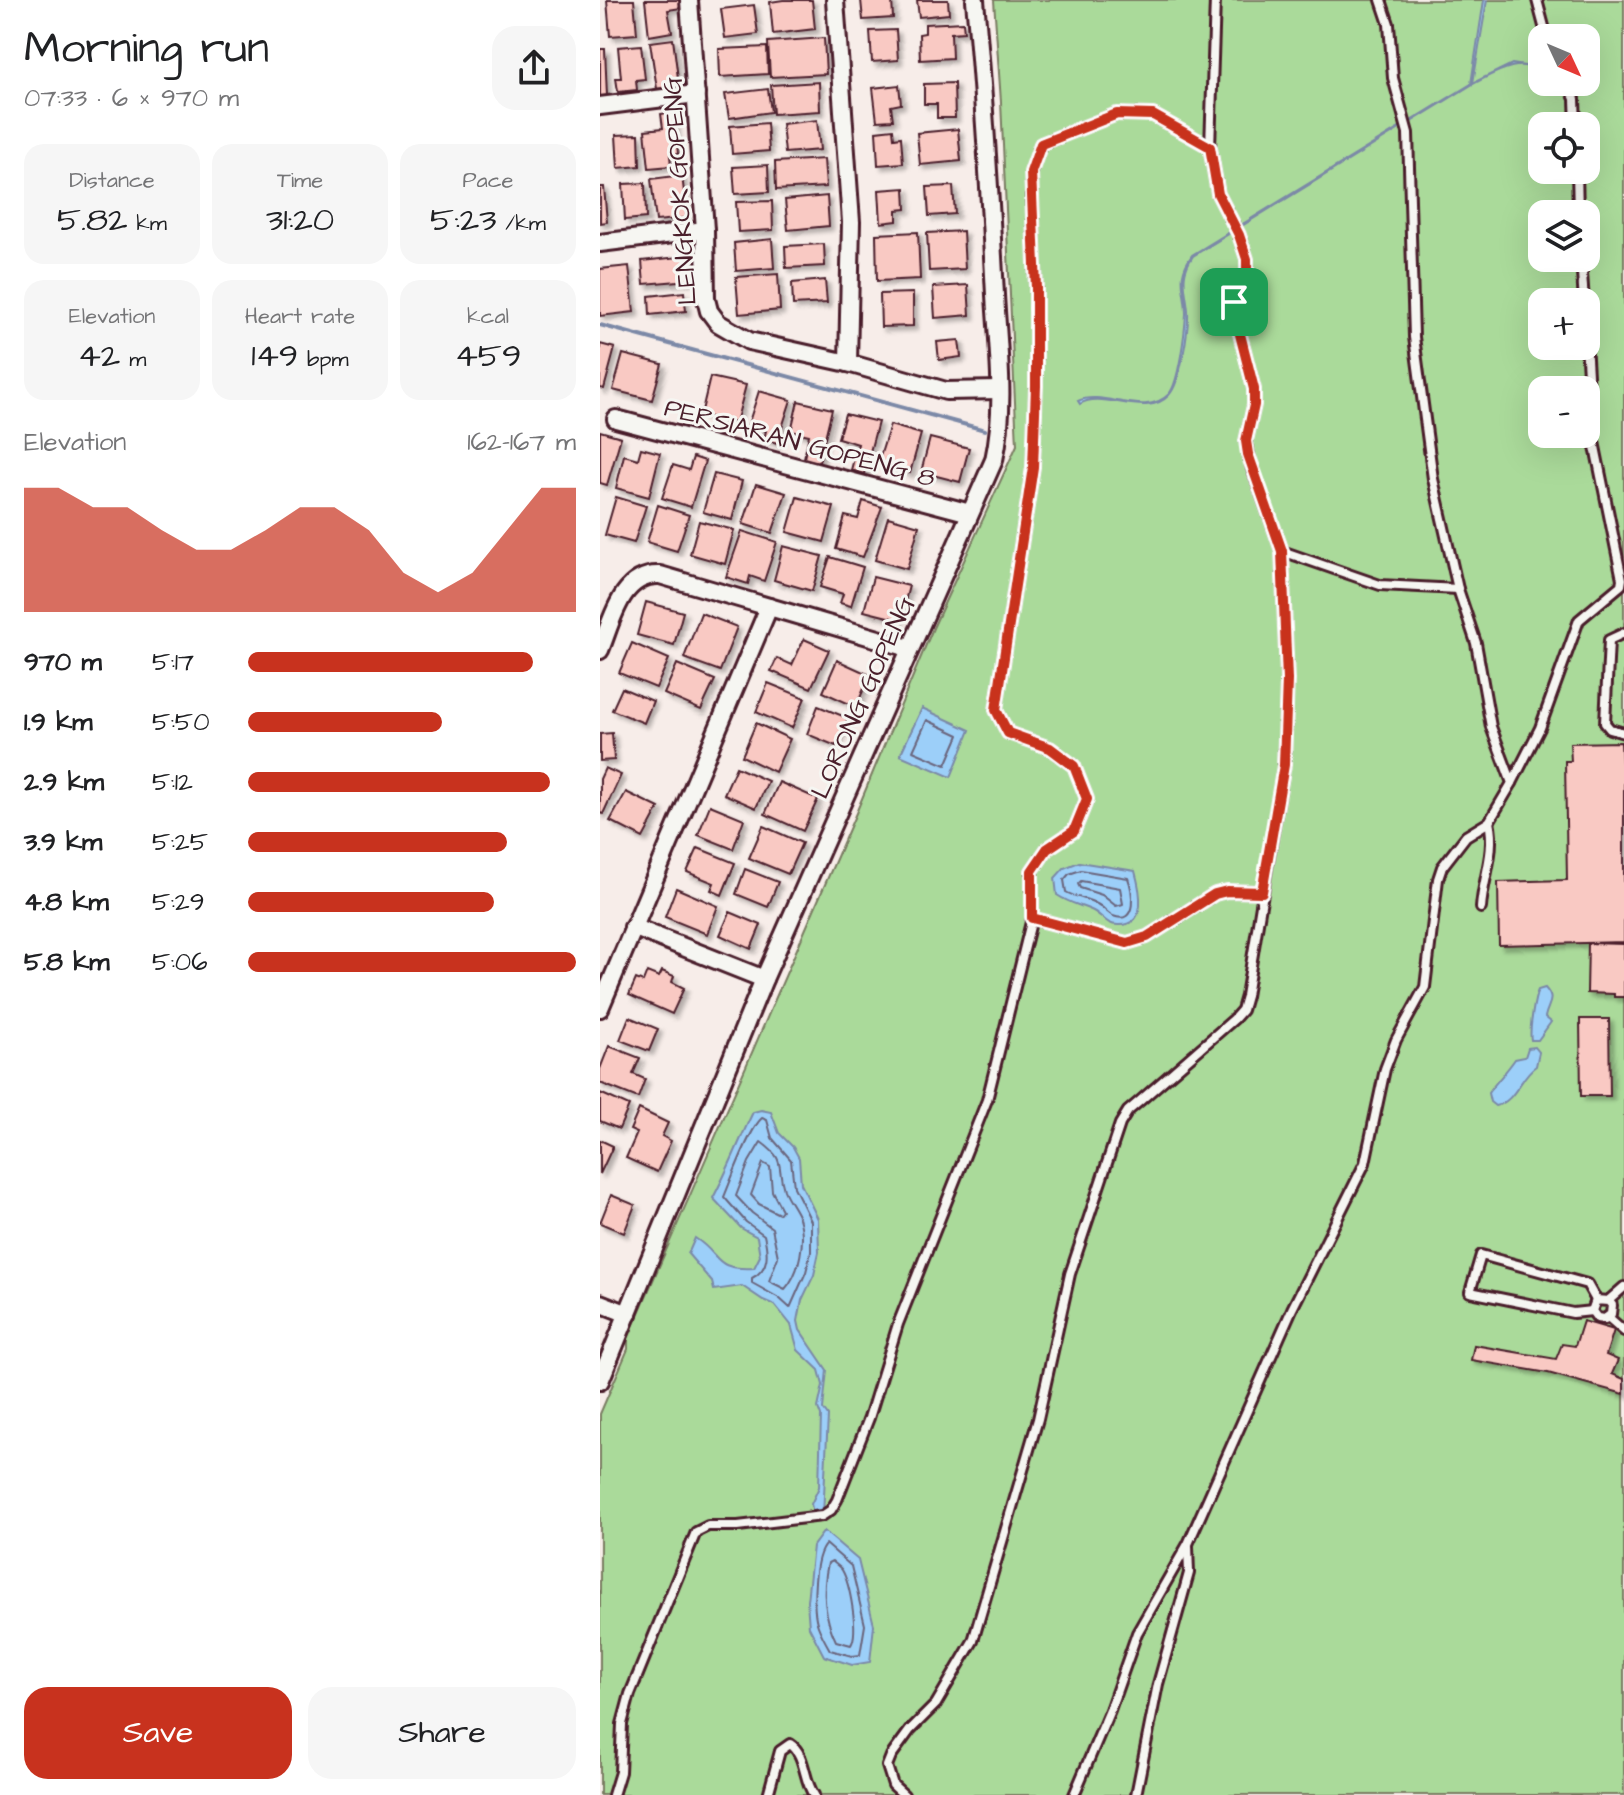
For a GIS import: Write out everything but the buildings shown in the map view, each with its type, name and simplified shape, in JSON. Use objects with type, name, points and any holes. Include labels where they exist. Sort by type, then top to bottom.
[{"type":"street","name":"LENGKOK GOPENG","points":[[689,0],[705,230],[706,299],[709,311],[718,323],[749,341],[848,363],[946,391],[1000,390]]},
{"type":"street","points":[[835,0],[851,222],[848,363]]},
{"type":"street","name":"LORONG GOPENG","points":[[600,1381],[764,979],[994,460],[999,439],[1000,390],[987,130],[975,0]]},
{"type":"street","points":[[600,106],[696,94]]},
{"type":"street","points":[[600,243],[705,230]]},
{"type":"street","name":"PERSIARAN GOPENG 8","points":[[616,419],[970,513]]},
{"type":"street","points":[[600,650],[624,593],[639,578],[648,574],[909,648]]},
{"type":"street","points":[[600,1008],[769,607]]},
{"type":"street","points":[[633,927],[764,979]]},
{"type":"street","points":[[600,1303],[628,1314]]},
{"type":"lane","points":[[904,1795],[893,1785],[887,1766],[910,1730],[936,1704],[973,1641],[1038,1419],[1070,1274],[1120,1124],[1128,1111],[1242,1010],[1246,996],[1284,765],[1287,680],[1282,551],[1252,468],[1246,441],[1254,405],[1254,389],[1233,307],[1247,272],[1247,259],[1239,235],[1218,194],[1210,147],[1215,0]]},
{"type":"lane","points":[[1381,0],[1389,24],[1393,78],[1408,133],[1414,337],[1433,479],[1458,589],[1476,643],[1491,727],[1512,783]]},
{"type":"lane","points":[[1537,0],[1543,24]]},
{"type":"lane","points":[[613,1795],[620,1772],[622,1724],[630,1694],[696,1532],[708,1526],[738,1526],[822,1516],[831,1510],[837,1500],[869,1418],[898,1324],[987,1100],[1032,918],[1032,871],[1047,849],[1074,831],[1087,799],[1074,766],[1050,748],[1008,733],[996,710],[1033,467],[1036,316],[1031,172],[1041,144],[1117,114],[1153,115],[1210,147]]},
{"type":"lane","points":[[1074,1795],[1110,1710],[1137,1633],[1188,1544],[1292,1309],[1365,1163],[1385,1069],[1396,1040],[1425,987],[1442,867],[1466,836],[1489,822],[1512,783],[1540,728],[1579,620],[1619,588],[1622,579],[1591,427],[1587,360]]},
{"type":"lane","points":[[1282,551],[1380,585],[1458,589]]},
{"type":"lane","points":[[1624,633],[1609,640],[1605,723],[1610,729],[1624,733]]},
{"type":"lane","points":[[1481,908],[1493,847],[1489,822]]},
{"type":"lane","points":[[1032,918],[1127,943],[1147,937],[1215,894],[1227,891],[1262,892]]},
{"type":"lane","points":[[1592,1311],[1573,1313],[1470,1292],[1481,1255],[1587,1284],[1596,1300],[1614,1304]]},
{"type":"lane","points":[[1608,1317],[1624,1287]]},
{"type":"lane","points":[[1592,1311],[1596,1300]]},
{"type":"lane","points":[[1592,1311],[1597,1318],[1608,1317],[1624,1331]]},
{"type":"lane","points":[[1136,1795],[1155,1699],[1189,1573],[1188,1544]]},
{"type":"lane","points":[[768,1795],[780,1751],[790,1744],[799,1752],[809,1788],[814,1795]]},
{"type":"green space","points":[[994,0],[1624,0],[1624,1795],[600,1795],[600,1414],[628,1349],[628,1338],[933,628],[1017,445]]},
{"type":"water","points":[[1484,0],[1487,0],[1473,83],[1486,77],[1193,256],[1184,282],[1188,318],[1183,354],[1177,379],[1169,395],[1149,405],[1100,400],[1080,404],[1078,401],[1099,398],[1148,404],[1169,394],[1179,368],[1184,332],[1183,277],[1192,255],[1471,84]]},
{"type":"water","points":[[1512,64],[1525,66],[1491,74]]},
{"type":"water","points":[[922,708],[970,730],[951,777],[900,755]]},
{"type":"water","points":[[1079,862],[1135,871],[1140,905],[1134,920],[1128,924],[1114,925],[1095,912],[1057,895],[1055,878],[1064,868]]},
{"type":"water","points":[[1545,988],[1551,999],[1545,1017],[1551,1022],[1538,1040],[1531,1040],[1536,994]]},
{"type":"water","points":[[1535,1047],[1539,1052],[1536,1066],[1508,1099],[1495,1106],[1490,1102],[1488,1093],[1515,1059],[1525,1057],[1528,1048]]},
{"type":"water","points":[[753,1112],[771,1112],[779,1133],[799,1158],[801,1184],[818,1219],[819,1252],[798,1321],[800,1330],[827,1370],[823,1409],[828,1416],[823,1515],[814,1517],[811,1504],[819,1487],[821,1416],[818,1408],[823,1385],[819,1370],[798,1350],[791,1325],[775,1305],[742,1286],[714,1290],[712,1282],[688,1254],[695,1238],[724,1264],[754,1268],[760,1256],[757,1237],[741,1228],[713,1198]]},
{"type":"water","points":[[824,1531],[858,1560],[874,1625],[870,1662],[852,1665],[824,1656],[809,1627],[807,1601],[813,1546]]},
{"type":"waterway","points":[[600,325],[985,430]]},
{"type":"route","points":[[1117,114],[1153,115],[1210,147],[1218,194],[1239,235],[1247,259],[1247,272],[1234,302],[1254,389],[1254,405],[1246,441],[1248,454],[1282,551],[1287,680],[1284,765],[1262,892],[1227,891],[1215,894],[1147,937],[1127,943],[1115,941],[1032,918],[1032,871],[1047,849],[1074,831],[1087,799],[1074,766],[1050,748],[1008,733],[996,710],[1033,467],[1036,288],[1031,172],[1041,144],[1117,114]]}]
